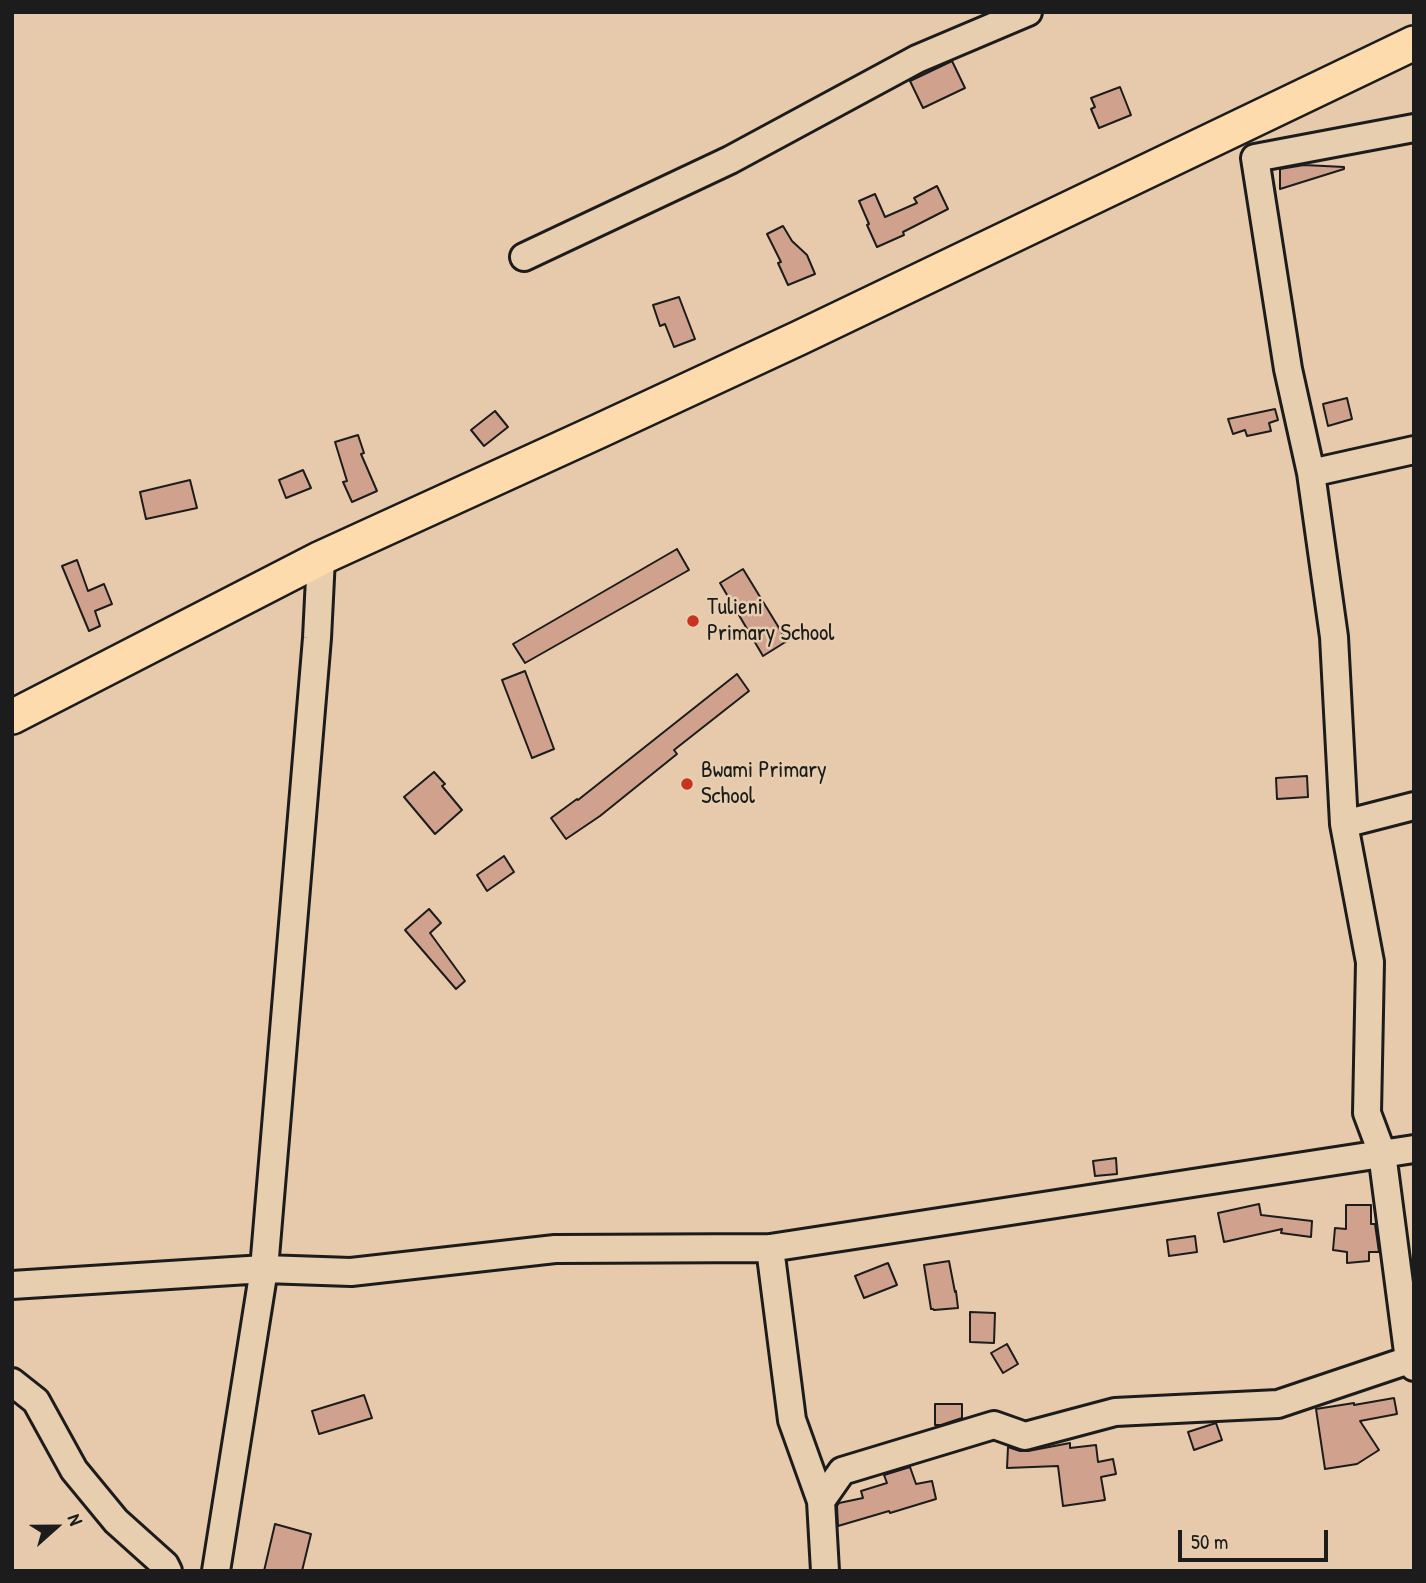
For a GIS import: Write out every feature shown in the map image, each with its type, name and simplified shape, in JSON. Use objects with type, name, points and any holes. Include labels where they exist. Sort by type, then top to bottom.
[{"type":"main road","points":[[12,717],[321,558],[799,338],[1414,43]]},
{"type":"street","points":[[524,257],[730,160],[917,60],[1028,12]]},
{"type":"street","points":[[821,1502],[842,1471],[994,1425],[1025,1436],[1115,1412],[1278,1404],[1412,1362],[1381,1153],[1367,1113],[1370,962],[1344,824],[1334,637],[1311,473],[1288,369],[1255,158],[1414,128]]},
{"type":"street","points":[[1311,473],[1414,450]]},
{"type":"street","points":[[216,1571],[264,1269],[317,638],[321,558]]},
{"type":"street","points":[[1344,824],[1414,806]]},
{"type":"street","points":[[12,1285],[264,1269],[351,1272],[555,1249],[769,1248],[1414,1149]]},
{"type":"street","points":[[769,1248],[792,1420],[821,1502],[825,1571]]},
{"type":"street","points":[[12,1382],[36,1401],[74,1470],[116,1521],[165,1565],[168,1571]]},
{"type":"building","points":[[952,61],[965,88],[923,108],[910,81]]},
{"type":"building","points":[[1120,87],[1131,115],[1099,128],[1091,109],[1095,107],[1091,98]]},
{"type":"building","points":[[1304,165],[1344,169],[1280,189],[1280,169]]},
{"type":"building","points":[[937,186],[948,209],[903,232],[904,235],[877,247],[859,201],[875,194],[885,217],[917,203],[914,198]]},
{"type":"building","points":[[783,226],[792,241],[807,255],[815,274],[788,285],[778,263],[781,262],[767,234]]},
{"type":"building","points":[[679,297],[695,339],[674,347],[665,324],[660,326],[653,305]]},
{"type":"building","points":[[1347,398],[1352,419],[1328,426],[1323,404]]},
{"type":"building","points":[[1275,409],[1278,420],[1269,423],[1271,431],[1247,436],[1245,430],[1233,434],[1228,419]]},
{"type":"building","points":[[495,411],[508,427],[484,446],[471,430]]},
{"type":"building","points":[[358,435],[364,453],[361,454],[377,491],[352,502],[343,482],[347,481],[335,442]]},
{"type":"building","points":[[303,470],[311,488],[286,498],[279,480]]},
{"type":"building","points":[[190,480],[197,508],[146,519],[140,492]]},
{"type":"building","points":[[677,549],[689,570],[525,663],[513,644]]},
{"type":"building","points":[[77,560],[88,591],[104,584],[112,604],[95,611],[100,626],[89,631],[62,566]]},
{"type":"building","points":[[743,569],[787,641],[763,656],[720,583]]},
{"type":"building","points":[[525,671],[554,749],[532,758],[502,680]]},
{"type":"building","points":[[737,674],[749,691],[674,750],[677,754],[600,816],[566,839],[551,818],[578,800]]},
{"type":"building","points":[[434,772],[462,810],[435,834],[404,797]]},
{"type":"building","points":[[1307,776],[1308,797],[1277,799],[1276,778]]},
{"type":"building","points":[[504,856],[514,872],[487,891],[477,875]]},
{"type":"building","points":[[429,909],[441,923],[430,933],[465,981],[456,989],[405,930]]},
{"type":"building","points":[[1116,1158],[1117,1174],[1095,1176],[1093,1161]]},
{"type":"building","points":[[1259,1204],[1261,1215],[1312,1221],[1311,1237],[1281,1233],[1282,1229],[1224,1242],[1218,1213]]},
{"type":"building","points":[[1346,1205],[1371,1205],[1371,1224],[1375,1224],[1379,1252],[1369,1252],[1369,1261],[1347,1263],[1347,1252],[1333,1250],[1335,1228],[1346,1229]]},
{"type":"building","points":[[1195,1236],[1197,1252],[1169,1256],[1167,1240]]},
{"type":"building","points":[[949,1261],[958,1308],[931,1309],[924,1265]]},
{"type":"building","points":[[888,1263],[897,1285],[864,1298],[855,1276]]},
{"type":"building","points":[[970,1312],[995,1313],[994,1343],[970,1342]]},
{"type":"building","points":[[1007,1344],[1018,1364],[1003,1373],[991,1353]]},
{"type":"building","points":[[364,1395],[372,1418],[319,1434],[312,1411]]},
{"type":"building","points":[[1394,1398],[1397,1414],[1360,1421],[1379,1450],[1357,1464],[1325,1469],[1316,1409]]},
{"type":"building","points":[[935,1404],[962,1404],[962,1418],[935,1425]]},
{"type":"building","points":[[1216,1423],[1222,1440],[1194,1450],[1188,1432]]},
{"type":"building","points":[[1070,1443],[1070,1448],[1096,1445],[1098,1462],[1113,1459],[1116,1474],[1101,1477],[1105,1500],[1063,1506],[1058,1466],[1007,1468],[1008,1447],[1028,1451]]},
{"type":"building","points":[[910,1467],[916,1484],[932,1481],[936,1499],[838,1526],[839,1503],[863,1498],[861,1491],[887,1483],[884,1475]]},
{"type":"building","points":[[275,1524],[311,1534],[302,1571],[264,1571]]},
{"type":"place","name":"Tulieni Primary School","points":[[693,621]]},
{"type":"place","name":"Bwami Primary School","points":[[687,784]]}]
